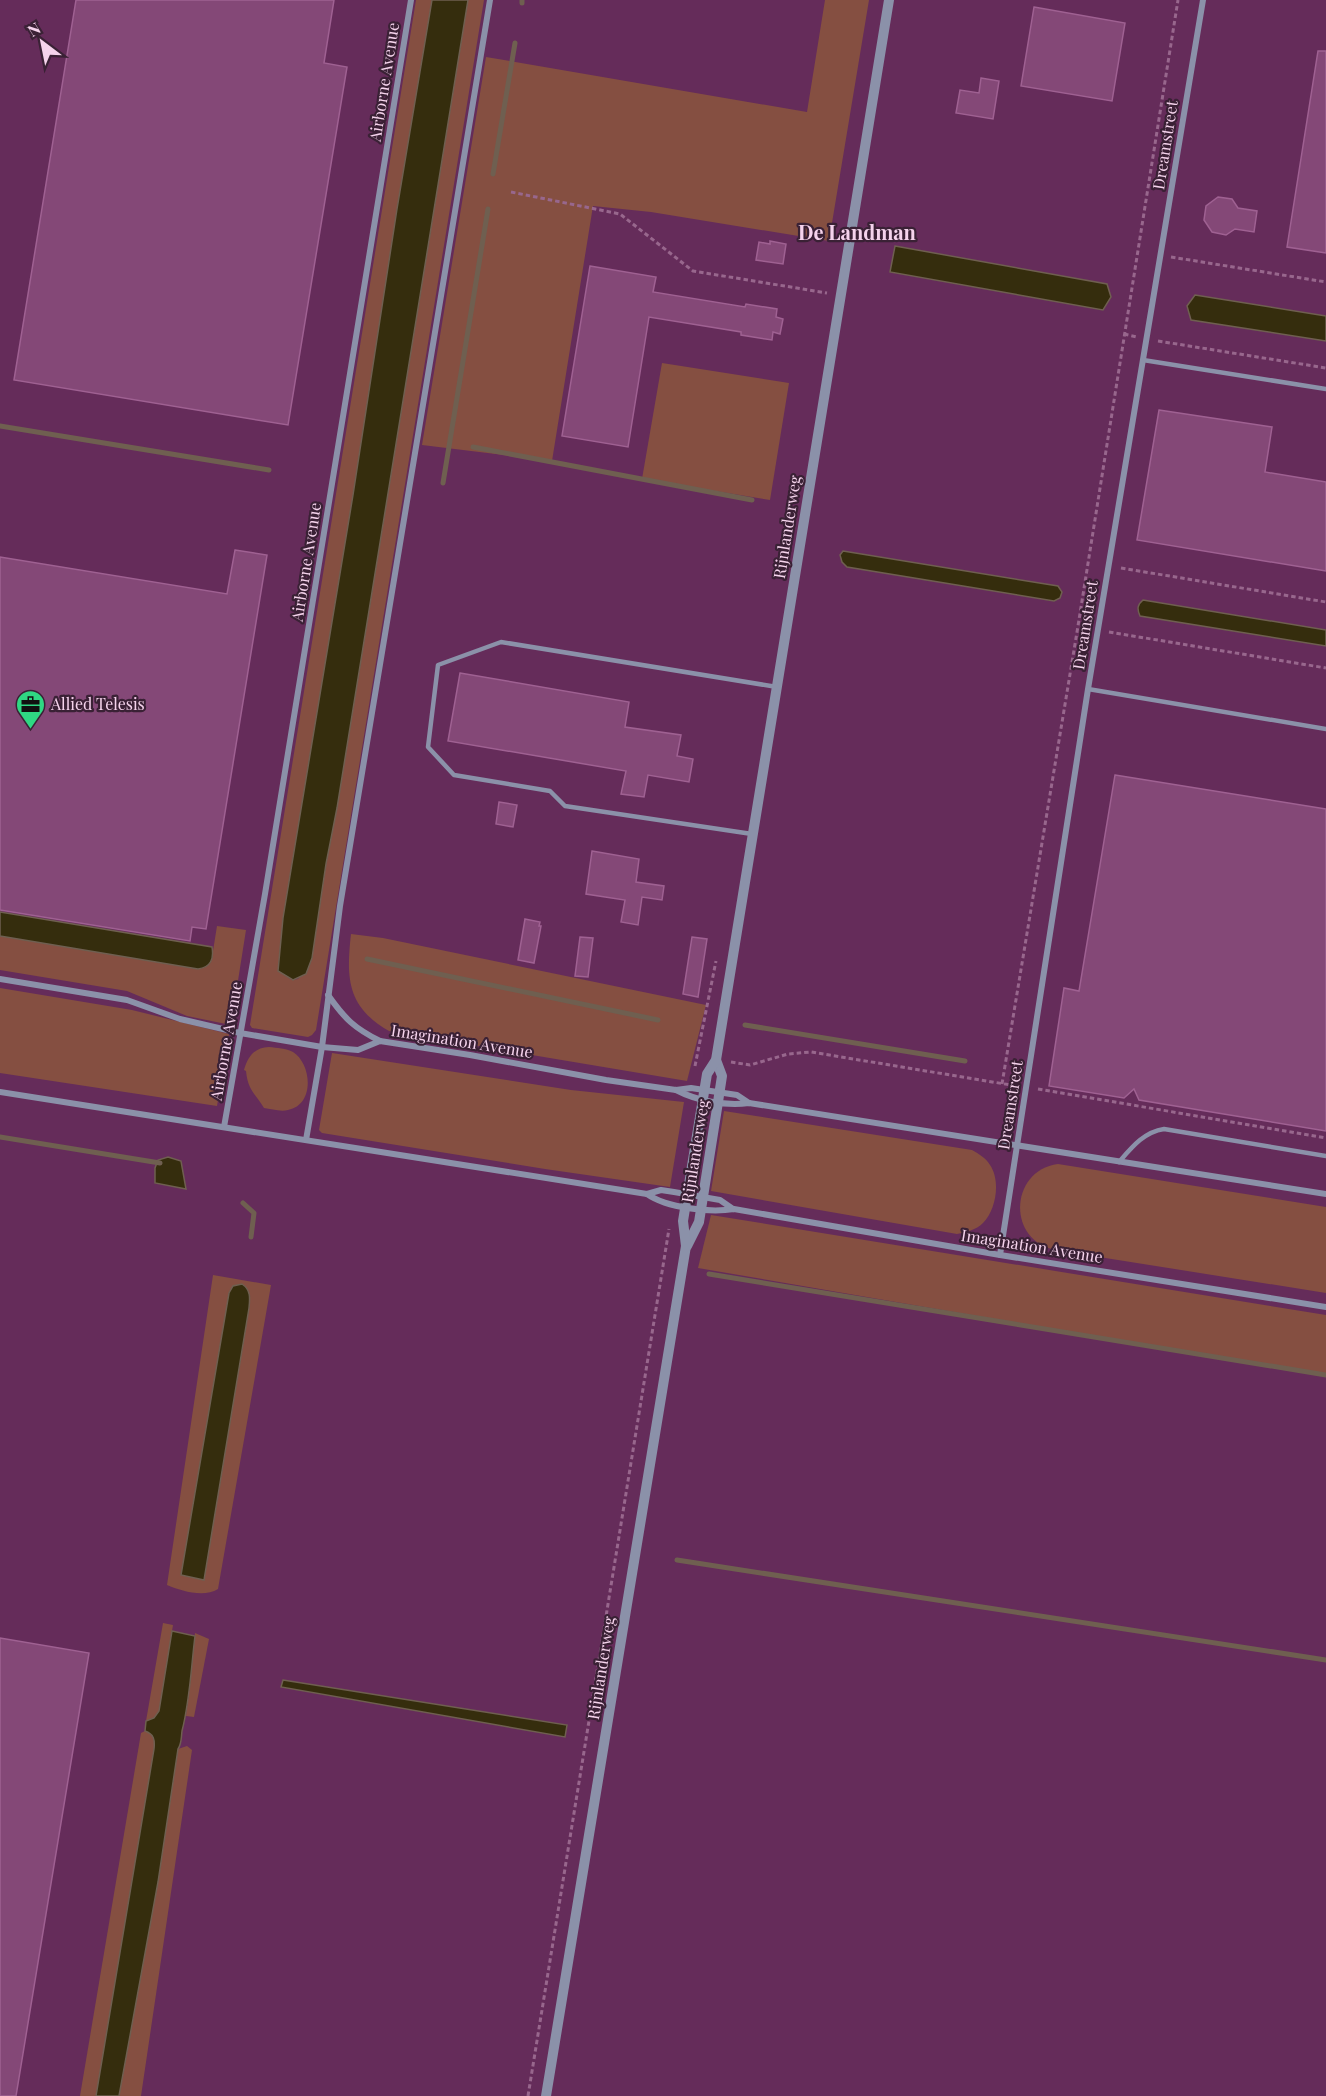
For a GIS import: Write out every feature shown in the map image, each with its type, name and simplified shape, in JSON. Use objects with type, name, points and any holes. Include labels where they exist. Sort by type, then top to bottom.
[{"type":"street","name":"Airborne Avenue","points":[[224,1127],[267,883],[411,0]]},
{"type":"street","points":[[306,1140],[322,1047],[340,906],[490,0]]},
{"type":"street","name":"Rijnlanderweg","points":[[546,2096],[686,1246],[683,1221],[707,1074],[716,1060],[889,0]]},
{"type":"street","name":"Dreamstreet","points":[[1000,1255],[1088,689],[1203,0]]},
{"type":"street","name":"Imagination Avenue","points":[[0,979],[128,1000],[180,1019],[240,1033],[322,1047],[358,1050],[380,1041],[676,1090],[690,1097],[737,1095],[749,1103]]},
{"type":"street","points":[[328,995],[358,1030],[380,1041]]},
{"type":"street","name":"Rijnlanderweg","points":[[686,1246],[699,1222],[722,1076],[716,1060]]},
{"type":"street","name":"Imagination Avenue","points":[[0,1092],[647,1194],[659,1202],[718,1212],[734,1209],[1000,1255],[1326,1306]]},
{"type":"street","name":"Imagination Avenue","points":[[718,1097],[735,1105],[749,1103],[1326,1194]]},
{"type":"street","name":"Imagination Avenue","points":[[647,1194],[661,1190],[688,1194],[720,1200],[734,1209]]},
{"type":"lane","points":[[1143,360],[1326,389]]},
{"type":"lane","points":[[753,834],[565,806],[550,791],[454,775],[428,747],[438,665],[501,642],[777,687]]},
{"type":"lane","points":[[1088,689],[1326,729]]},
{"type":"lane","points":[[1119,1162],[1145,1136],[1164,1129],[1326,1156]]},
{"type":"path","name":"Dreamstreet","points":[[1002,1084],[1178,0]]},
{"type":"path","points":[[510,192],[620,214],[693,271],[840,297]]},
{"type":"path","points":[[1161,255],[1326,282]]},
{"type":"path","points":[[1124,334],[1326,368]]},
{"type":"path","points":[[1108,566],[1326,602]]},
{"type":"path","points":[[1078,626],[1326,668]]},
{"type":"path","points":[[697,1056],[750,1065],[788,1054],[811,1052],[1002,1084],[1059,1091],[1326,1138]]},
{"type":"path","name":"Rijnlanderweg","points":[[528,2096],[661,1281]]},
{"type":"shaded area","points":[[416,0],[432,0],[283,918],[278,971],[292,980],[298,979],[312,958],[468,0],[484,0],[316,1030],[308,1037],[252,1028],[250,1025]]},
{"type":"shaded area","points":[[432,0],[468,0],[312,958],[306,974],[293,980],[278,971],[283,918]]},
{"type":"shaded area","points":[[825,0],[869,0],[829,241],[651,212],[593,206],[552,461],[422,445],[486,57],[807,112]]},
{"type":"shaded area","points":[[895,246],[1107,284],[1111,297],[1103,310],[890,272]]},
{"type":"shaded area","points":[[1195,295],[1326,316],[1326,341],[1191,320],[1187,306]]},
{"type":"shaded area","points":[[662,363],[789,383],[770,500],[642,479]]},
{"type":"shaded area","points":[[843,551],[1058,586],[1062,592],[1060,598],[1054,601],[847,567],[840,555]]},
{"type":"shaded area","points":[[1143,600],[1326,630],[1326,646],[1140,616],[1138,607]]},
{"type":"shaded area","points":[[0,912],[212,947],[212,959],[209,964],[198,969],[0,936]]},
{"type":"shaded area","points":[[217,926],[246,930],[231,1025],[187,1016],[127,991],[0,970],[0,936],[198,969],[213,951]]},
{"type":"shaded area","points":[[351,934],[383,938],[706,1005],[687,1081],[389,1031],[365,1012],[352,990],[349,964]]},
{"type":"shaded area","points":[[0,988],[132,1010],[229,1034],[217,1106],[0,1073]]},
{"type":"shaded area","points":[[269,1047],[293,1052],[304,1065],[308,1084],[303,1101],[297,1107],[279,1111],[264,1108],[250,1088],[244,1070],[247,1061],[259,1049]]},
{"type":"shaded area","points":[[332,1053],[571,1090],[684,1102],[670,1187],[322,1133],[319,1130]]},
{"type":"shaded area","points":[[724,1111],[972,1150],[986,1160],[993,1172],[996,1187],[994,1203],[980,1225],[957,1234],[711,1191]]},
{"type":"shaded area","points":[[168,1157],[181,1161],[186,1189],[155,1183],[155,1168],[158,1160]]},
{"type":"shaded area","points":[[1058,1164],[1326,1207],[1326,1293],[1055,1250],[1039,1244],[1028,1233],[1022,1220],[1020,1206],[1023,1191],[1030,1179],[1042,1169]]},
{"type":"shaded area","points":[[711,1215],[1326,1315],[1326,1376],[698,1268]]},
{"type":"shaded area","points":[[213,1275],[271,1285],[218,1589],[199,1593],[167,1585]],"holes":[[[233,1286],[250,1296],[249,1308],[204,1580],[182,1575],[229,1293]]]},
{"type":"shaded area","points":[[242,1284],[250,1298],[249,1308],[204,1580],[181,1575],[229,1293],[233,1286]]},
{"type":"shaded area","points":[[163,1623],[173,1625],[159,1712],[154,1718],[146,1721]]},
{"type":"shaded area","points":[[172,1631],[195,1636],[187,1708],[119,2096],[96,2096],[154,1749],[153,1738],[145,1731],[146,1721],[154,1718],[159,1711]]},
{"type":"shaded area","points":[[195,1633],[209,1639],[194,1717],[186,1716]]},
{"type":"shaded area","points":[[283,1680],[567,1725],[565,1737],[281,1687]]},
{"type":"shaded area","points":[[145,1731],[153,1738],[154,1749],[96,2096],[80,2096],[141,1733]]},
{"type":"shaded area","points":[[187,1746],[192,1750],[141,2096],[119,2096],[158,1882],[178,1749]]},
{"type":"building","points":[[76,0],[334,0],[324,63],[347,67],[288,425],[14,380]]},
{"type":"building","points":[[1034,7],[1125,23],[1112,101],[1021,86]]},
{"type":"building","points":[[1318,51],[1326,51],[1326,253],[1287,247]]},
{"type":"building","points":[[981,78],[999,81],[993,119],[956,113],[960,90],[979,93]]},
{"type":"building","points":[[1218,197],[1232,199],[1238,208],[1257,211],[1254,232],[1235,229],[1226,235],[1212,232],[1204,220],[1206,206]]},
{"type":"building","points":[[770,241],[786,244],[783,264],[756,260],[759,242],[770,244]]},
{"type":"building","points":[[590,266],[656,277],[653,292],[745,307],[746,304],[777,309],[776,317],[783,319],[780,334],[773,332],[772,340],[741,335],[741,332],[649,317],[628,447],[562,436]]},
{"type":"building","points":[[1159,410],[1272,427],[1265,472],[1326,482],[1326,571],[1137,540]]},
{"type":"building","points":[[235,550],[267,555],[206,929],[192,927],[190,941],[0,910],[0,557],[227,594]]},
{"type":"building","points":[[460,673],[629,702],[625,727],[681,735],[677,756],[693,759],[689,782],[648,775],[644,797],[621,794],[626,771],[448,741]]},
{"type":"building","points":[[1115,775],[1326,809],[1326,1131],[1139,1100],[1134,1089],[1124,1098],[1049,1086],[1064,988],[1079,991]]},
{"type":"building","points":[[499,802],[517,805],[513,827],[496,824]]},
{"type":"building","points":[[592,851],[639,859],[636,882],[664,886],[662,900],[642,897],[638,925],[621,922],[625,900],[586,894]]},
{"type":"building","points":[[525,919],[540,922],[539,926],[541,926],[534,963],[518,960]]},
{"type":"building","points":[[580,937],[593,938],[588,977],[575,976]]},
{"type":"building","points":[[692,937],[707,939],[698,997],[683,994]]},
{"type":"building","points":[[0,1638],[89,1653],[16,2096],[0,2096]]},
{"type":"waterway","points":[[493,174],[515,43]]},
{"type":"waterway","points":[[443,483],[488,209]]},
{"type":"waterway","points":[[0,426],[269,470]]},
{"type":"waterway","points":[[473,447],[752,500]]},
{"type":"waterway","points":[[367,959],[658,1020]]},
{"type":"waterway","points":[[745,1025],[965,1061]]},
{"type":"waterway","points":[[0,1137],[160,1163]]},
{"type":"waterway","points":[[243,1203],[254,1213],[251,1237]]},
{"type":"waterway","points":[[709,1274],[1326,1375]]},
{"type":"waterway","points":[[677,1560],[1326,1660]]},
{"type":"place","name":"Allied Telesis","points":[[30,730]]},
{"type":"district","name":"De Landman","points":[[857,233]]}]
